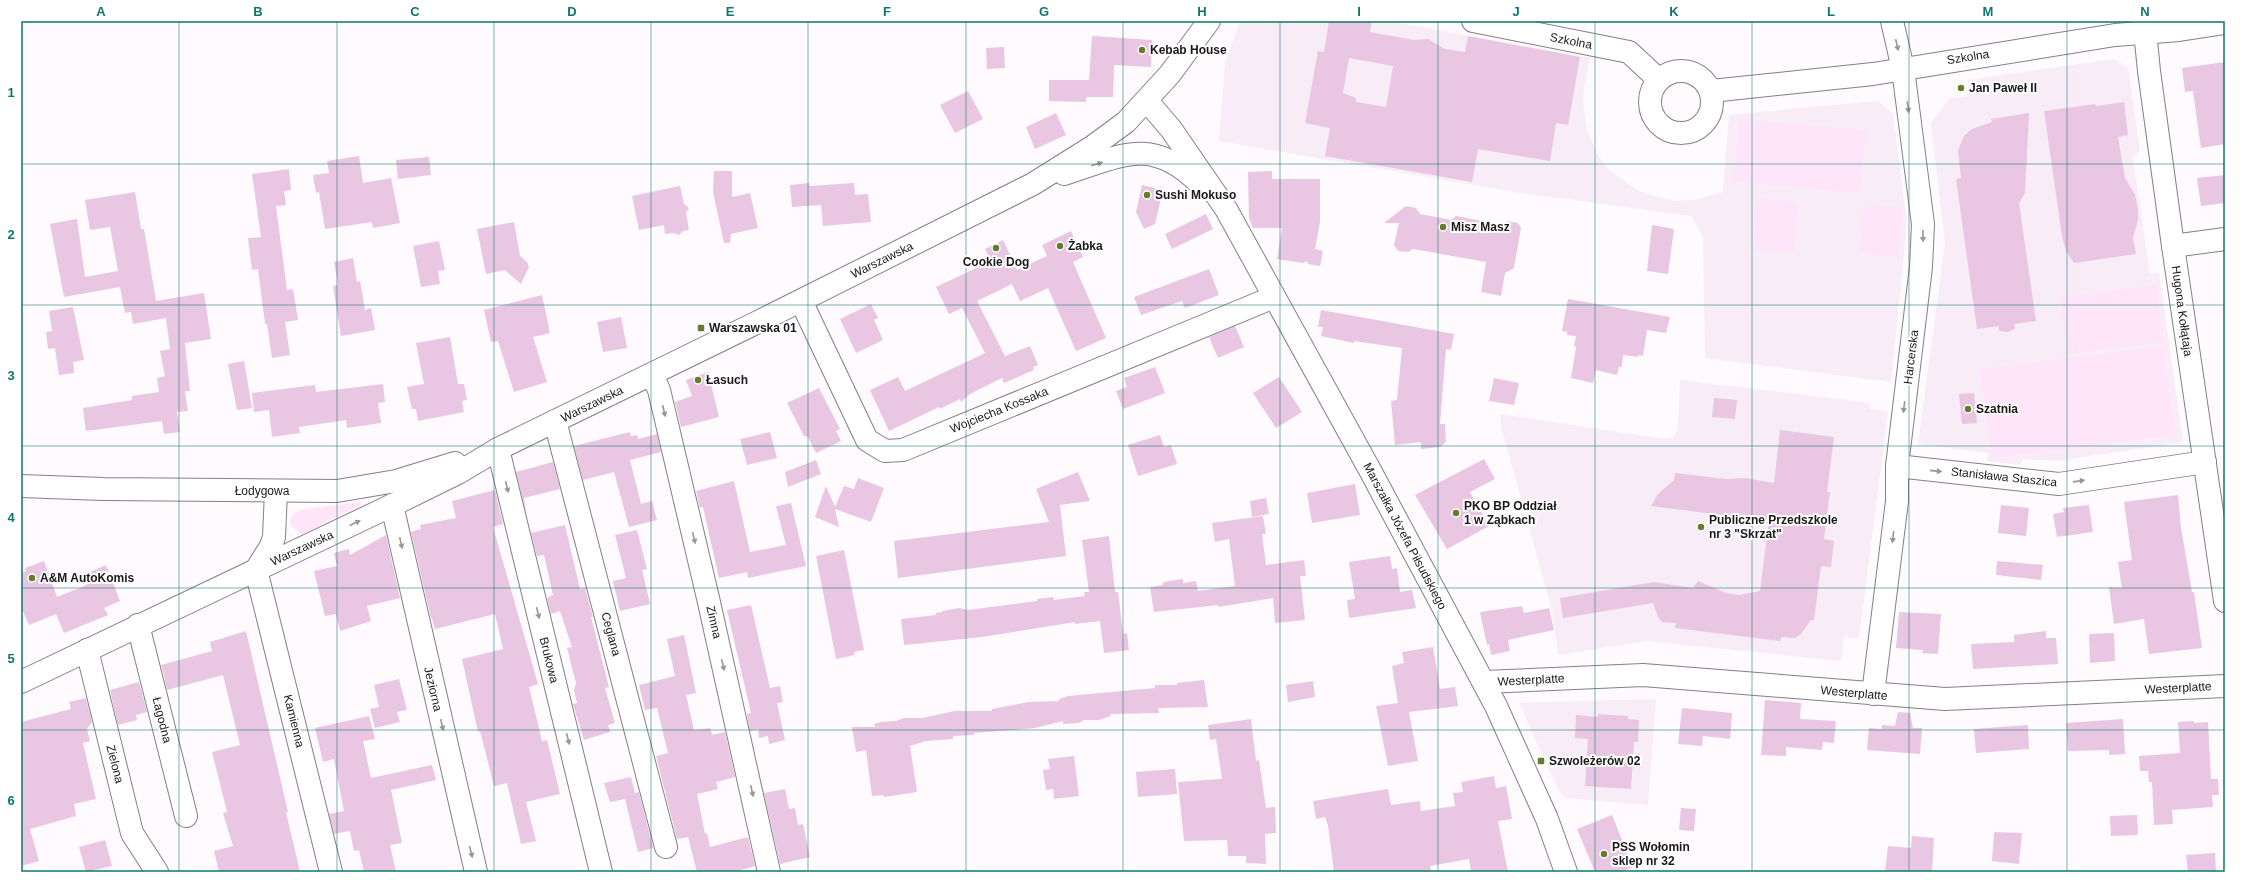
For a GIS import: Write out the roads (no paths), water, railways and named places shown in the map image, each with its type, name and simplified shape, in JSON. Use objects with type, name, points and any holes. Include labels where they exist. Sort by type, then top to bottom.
[{"type":"street","points":[[1148,101],[1210,21]]},
{"type":"street","name":"Szkolna","points":[[1473,21],[1629,52],[1659,80]]},
{"type":"street","name":"Harcerska","points":[[1873,694],[1897,501],[1897,466],[1923,246],[1921,204],[1903,69],[1892,21]]},
{"type":"street","name":"Szkolna","points":[[1711,91],[1903,69],[2115,34],[2144,27],[2225,23]]},
{"type":"street","name":"Hugona Kołłątaja","points":[[2144,27],[2173,246],[2225,600]]},
{"type":"street","points":[[1675,72],[1692,73],[1703,80],[1711,91],[1712,109],[1703,124],[1688,132],[1671,131],[1656,121],[1651,109],[1651,96],[1659,80],[1675,72]]},
{"type":"street","name":"Warszawska","points":[[21,682],[458,474],[498,449],[652,375],[1033,184],[1092,148],[1126,122],[1148,101]]},
{"type":"street","name":"Marszałka Józefa Piłsudskiego","points":[[1148,101],[1171,129],[1226,209],[1368,466],[1484,682],[1529,776],[1547,819],[1566,872]]},
{"type":"street","name":"Marszałka Józefa Piłsudskiego","points":[[1033,184],[1124,155],[1149,154],[1165,158],[1179,165],[1226,209]]},
{"type":"street","points":[[2173,246],[2225,239]]},
{"type":"street","name":"Wojciecha Kossaka","points":[[801,301],[867,440],[885,451],[903,450],[1274,297]]},
{"type":"street","name":"Zimna","points":[[652,375],[659,390],[769,872]]},
{"type":"street","name":"Ceglana","points":[[555,421],[666,847]]},
{"type":"street","name":"Łodygowa","points":[[21,486],[337,491],[396,481],[498,449]]},
{"type":"street","name":"Brukowa","points":[[498,449],[601,872]]},
{"type":"street","name":"Stanisława Staszica","points":[[1897,466],[2058,484],[2205,462]]},
{"type":"street","points":[[256,570],[271,546],[274,537],[276,491]]},
{"type":"street","name":"Jeziorna","points":[[392,505],[476,872]]},
{"type":"street","name":"Kamienna","points":[[256,570],[331,872]]},
{"type":"street","name":"Łagodna","points":[[138,625],[186,816]]},
{"type":"street","name":"Zielona","points":[[87,650],[132,833],[157,872]]},
{"type":"street","name":"Westerplatte","points":[[1484,682],[1643,675],[1945,699],[2225,686]]},
{"type":"place","name":"Kebab House","points":[[1142,50]]},
{"type":"place","name":"Jan Paweł II","points":[[1961,88]]},
{"type":"place","name":"Sushi Mokuso","points":[[1147,195]]},
{"type":"place","name":"Misz Masz","points":[[1443,227]]},
{"type":"place","name":"Żabka","points":[[1060,246]]},
{"type":"place","name":"Cookie Dog","points":[[996,248]]},
{"type":"place","name":"Warszawska 01","points":[[701,328]]},
{"type":"place","name":"Łasuch","points":[[698,380]]},
{"type":"place","name":"Szatnia","points":[[1968,409]]},
{"type":"place","name":"PKO BP Oddział 1 w Ząbkach","points":[[1456,513]]},
{"type":"place","name":"Publiczne Przedszkole nr 3 \"Skrzat\"","points":[[1701,527]]},
{"type":"place","name":"A&M AutoKomis","points":[[32,578]]},
{"type":"place","name":"Szwoleżerów 02","points":[[1541,761]]},
{"type":"place","name":"PSS Wołomin sklep nr 32","points":[[1604,854]]}]
